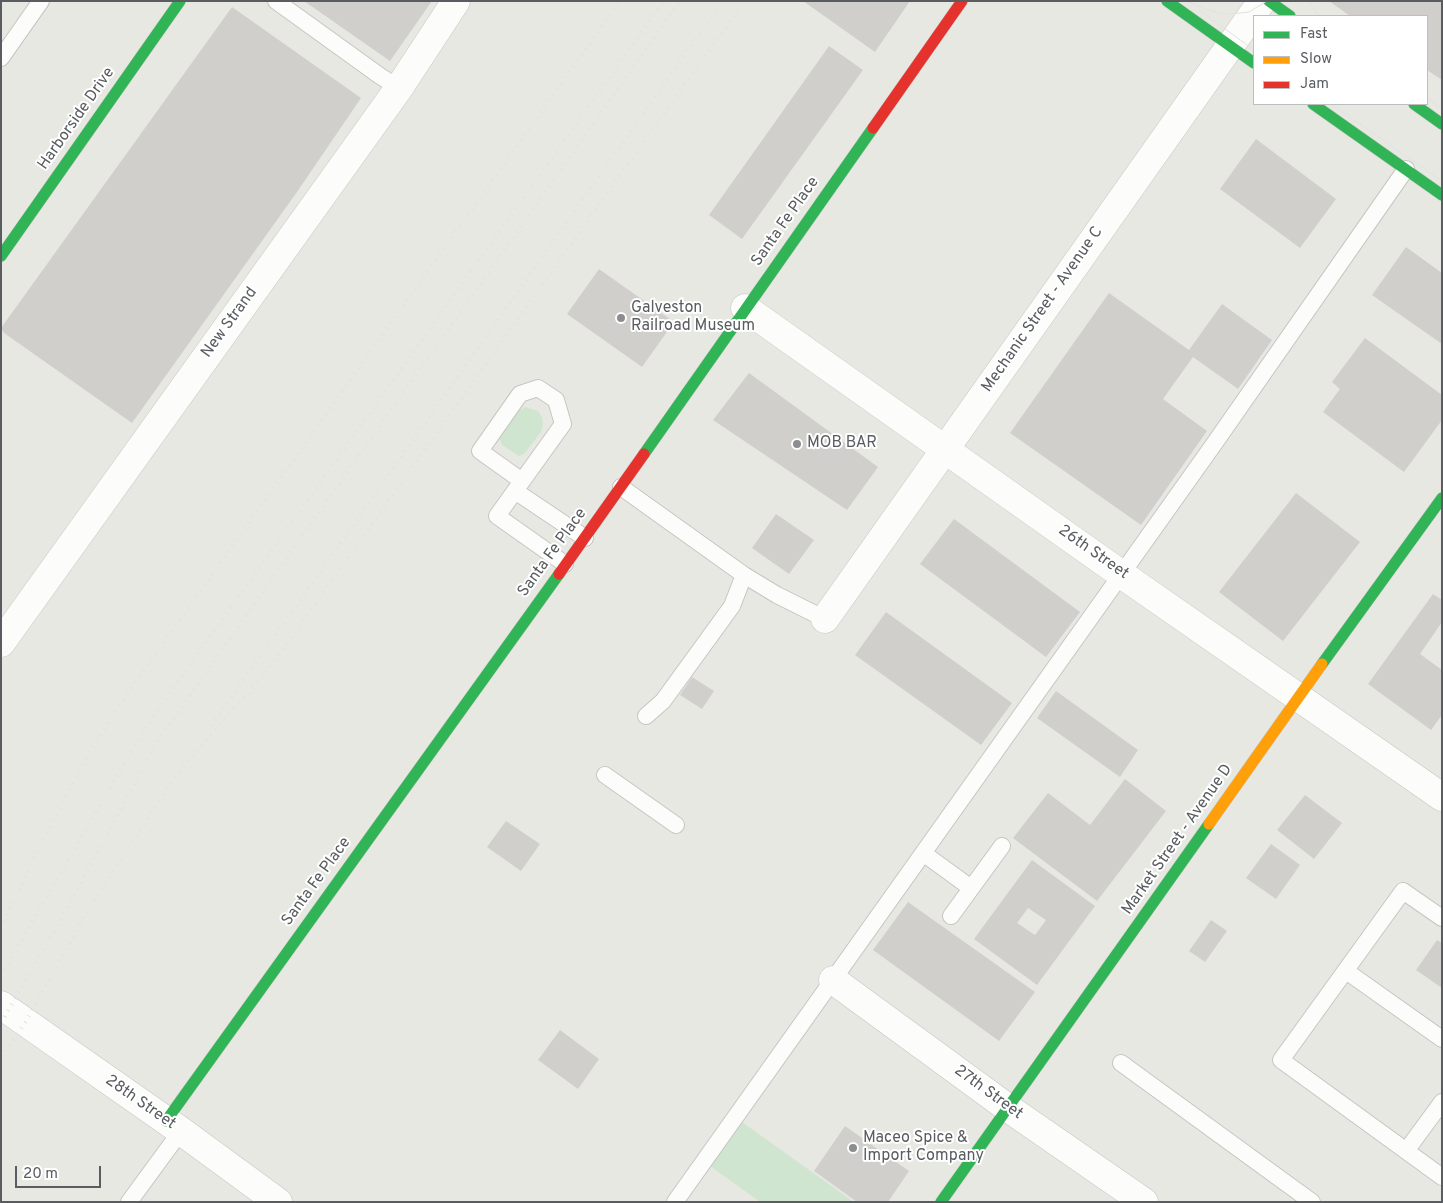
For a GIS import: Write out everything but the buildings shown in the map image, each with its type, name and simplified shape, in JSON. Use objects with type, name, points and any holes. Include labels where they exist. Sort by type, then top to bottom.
[{"type":"street","name":"Harborside Drive","points":[[1,256],[180,1]]},
{"type":"street","name":"New Strand","points":[[1,643],[399,88],[456,1]]},
{"type":"street","name":"Santa Fe Place","points":[[174,1126],[565,564],[962,1]]},
{"type":"street","points":[[1167,1],[1253,62]]},
{"type":"street","name":"Mechanic Street - Avenue C","points":[[825,619],[1262,1]]},
{"type":"street","points":[[1269,1],[1289,15]]},
{"type":"street","points":[[1314,105],[1442,195]]},
{"type":"street","points":[[1416,105],[1441,122]]},
{"type":"street","name":"26th Street","points":[[745,308],[1298,698],[1442,797]]},
{"type":"street","name":"Market Street - Avenue D","points":[[941,1202],[1442,498]]},
{"type":"street","name":"27th Street","points":[[833,980],[1136,1199]]},
{"type":"street","name":"28th Street","points":[[1,1005],[174,1126],[278,1202]]},
{"type":"lane","points":[[1,58],[41,1]]},
{"type":"lane","points":[[276,1],[399,88]]},
{"type":"lane","points":[[675,1202],[1122,574],[1406,170]]},
{"type":"lane","points":[[565,564],[498,516],[518,486],[563,424],[556,400],[538,388],[520,394],[480,451],[518,486],[584,538]]},
{"type":"lane","points":[[621,487],[744,575],[777,595],[825,619]]},
{"type":"lane","points":[[646,716],[663,701],[732,606],[744,575]]},
{"type":"lane","points":[[605,775],[676,825]]},
{"type":"lane","points":[[951,916],[1002,846]]},
{"type":"lane","points":[[923,853],[972,888]]},
{"type":"lane","points":[[1442,918],[1403,891],[1281,1060],[1442,1177]]},
{"type":"lane","points":[[1346,971],[1442,1039]]},
{"type":"lane","points":[[1121,1064],[1312,1202]]},
{"type":"lane","points":[[1406,1151],[1442,1102]]},
{"type":"lane","points":[[129,1202],[174,1126]]},
{"type":"green space","points":[[525,407],[538,411],[542,417],[543,424],[541,432],[524,454],[519,456],[502,445],[499,438],[518,411]]},
{"type":"green space","points":[[742,1122],[854,1202],[760,1202],[710,1166]]},
{"type":"tram line","points":[[1188,2],[1218,13],[1231,14],[1249,12],[1267,1]]},
{"type":"tram line","points":[[1309,1],[1317,15]]},
{"type":"tram line","points":[[1199,10],[1253,49]]},
{"type":"tram line","points":[[1428,99],[1442,109]]},
{"type":"tram line","points":[[1332,105],[1442,181]]},
{"type":"railway","points":[[1,928],[36,854],[89,753],[125,697],[620,1]]},
{"type":"railway","points":[[1,976],[125,762],[157,711],[664,1]]},
{"type":"railway","points":[[1,1023],[75,894],[157,742],[680,1]]},
{"type":"railway","points":[[211,726],[723,1]]},
{"type":"railway","points":[[1,1057],[25,1023],[86,914],[176,775],[269,669],[744,1]]},
{"type":"traffic: fast","points":[[1,256],[180,1]]},
{"type":"traffic: fast","points":[[1167,1],[1253,62]]},
{"type":"traffic: fast","points":[[1269,1],[1289,15]]},
{"type":"traffic: fast","points":[[1314,105],[1442,195]]},
{"type":"traffic: fast","points":[[1415,105],[1442,124]]},
{"type":"traffic: fast","points":[[644,454],[873,128]]},
{"type":"traffic: fast","points":[[1322,664],[1442,498]]},
{"type":"traffic: fast","points":[[166,1121],[559,574]]},
{"type":"traffic: fast","points":[[941,1202],[1209,824]]},
{"type":"traffic: slow","points":[[1209,824],[1322,664]]},
{"type":"traffic: jam","points":[[873,128],[962,1]]},
{"type":"traffic: jam","points":[[559,574],[644,454]]},
{"type":"place","name":"Galveston Railroad Museum","points":[[621,318]]},
{"type":"place","name":"MOB BAR","points":[[797,444]]},
{"type":"place","name":"Maceo Spice & Import Company","points":[[853,1148]]}]
